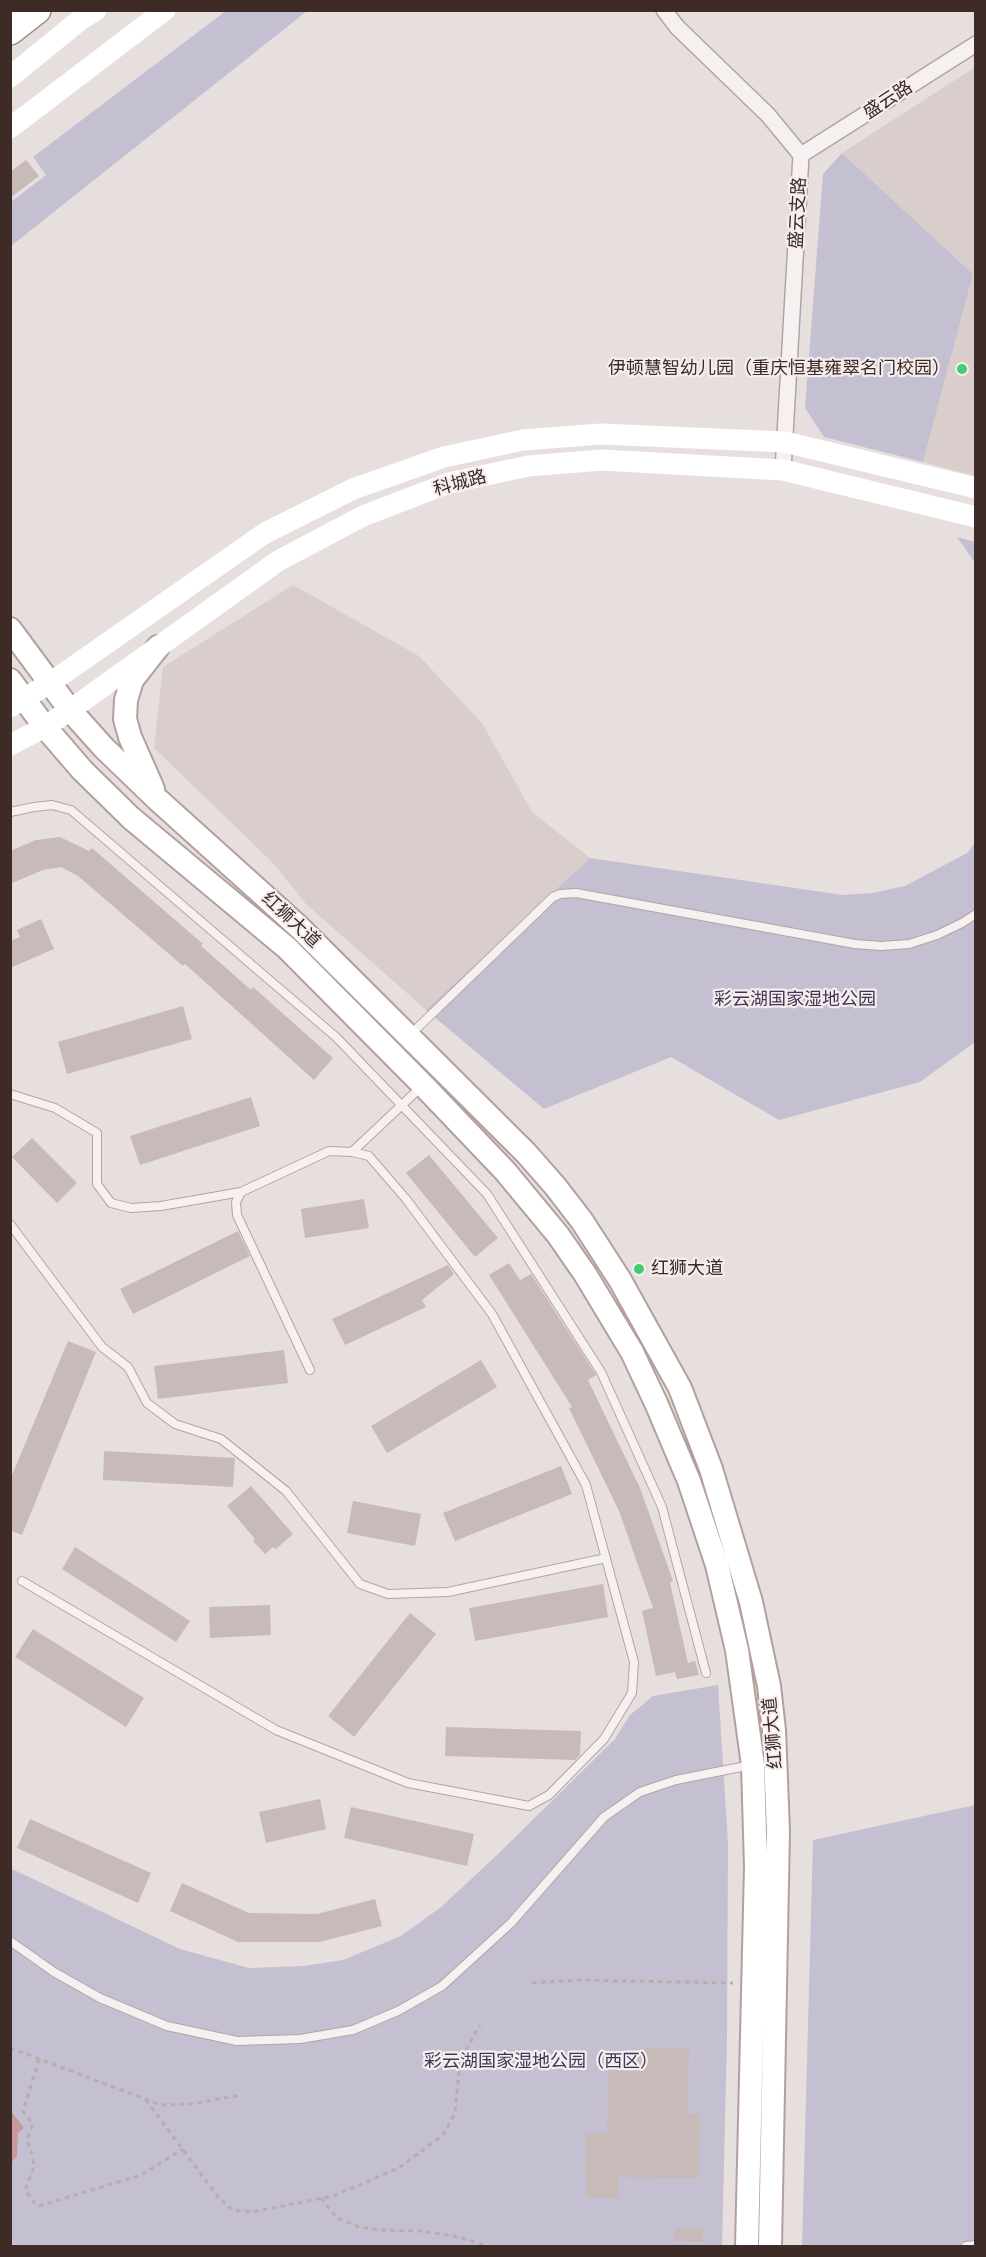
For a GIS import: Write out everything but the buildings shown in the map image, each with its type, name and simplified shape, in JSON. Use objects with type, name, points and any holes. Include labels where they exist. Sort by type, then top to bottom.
[{"type":"highway","points":[[10,31],[37,10]]},
{"type":"main road","points":[[10,77],[80,20],[96,10]]},
{"type":"main road","points":[[10,128],[165,10]]},
{"type":"main road","name":"科城路","points":[[18,703],[265,533],[353,489],[444,457],[523,440],[602,434],[785,442],[975,488]]},
{"type":"main road","name":"科城路","points":[[10,745],[45,727],[70,710],[278,561],[363,516],[449,483],[528,466],[602,460],[783,470],[975,517]]},
{"type":"main road","points":[[10,611],[31,657]]},
{"type":"main road","name":"红狮大道","points":[[10,629],[70,710],[104,748],[299,927],[526,1153],[582,1221],[620,1280],[680,1388],[704,1449],[733,1539],[751,1602],[769,1686],[776,1763],[778,1831],[770,2247]]},
{"type":"main road","points":[[157,799],[130,737],[125,719],[126,700],[132,680],[158,646]]},
{"type":"main road","name":"红狮大道","points":[[10,680],[18,703],[45,727],[82,770],[131,818],[287,948],[506,1171],[558,1235],[612,1317],[646,1382],[689,1481],[717,1565],[737,1650],[753,1764],[756,1867],[747,2242]]},
{"type":"street","name":"盛云支路","points":[[664,10],[677,27],[768,116],[801,155],[783,470]]},
{"type":"street","name":"盛云路","points":[[801,155],[975,44]]},
{"type":"lane","points":[[10,812],[52,806],[70,810],[336,1037],[487,1194],[601,1372],[662,1507],[706,1673]]},
{"type":"lane","points":[[409,1036],[553,897],[560,894],[576,893],[855,944],[881,946],[909,944],[937,935],[975,914]]},
{"type":"lane","points":[[352,1152],[423,1085]]},
{"type":"lane","points":[[10,1094],[55,1108],[97,1133],[97,1184],[111,1203],[131,1208],[161,1206],[241,1192],[329,1151],[352,1152],[369,1156],[406,1198],[492,1314],[586,1485],[634,1662],[632,1693],[604,1739],[549,1795],[529,1806],[408,1783],[276,1730],[22,1581]]},
{"type":"lane","points":[[241,1192],[236,1202],[237,1215],[310,1370]]},
{"type":"lane","points":[[10,1224],[102,1347],[128,1367],[147,1403],[175,1424],[220,1439],[286,1491],[360,1584],[388,1594],[448,1592],[606,1558]]},
{"type":"lane","points":[[10,1941],[54,1972],[100,1998],[166,2026],[237,2041],[300,2039],[353,2030],[398,2010],[442,1986],[511,1923],[604,1817],[640,1792],[676,1780],[753,1764]]},
{"type":"lane","points":[[966,2247],[975,2245]]},
{"type":"path","points":[[532,1983],[578,1980],[733,1983]]},
{"type":"path","points":[[146,2100],[218,2198],[232,2210],[252,2212],[333,2196],[399,2168],[443,2135],[455,2113],[460,2061],[480,2025]]},
{"type":"path","points":[[10,2048],[161,2105],[191,2104],[241,2095]]},
{"type":"path","points":[[39,2059],[23,2111],[33,2124],[27,2140],[34,2167],[26,2190],[39,2206],[141,2175],[183,2149]]},
{"type":"path","points":[[321,2198],[337,2218],[359,2228],[422,2231],[459,2237],[487,2247]]},
{"type":"shaded area","points":[[975,67],[975,476],[923,462],[973,274],[842,153]]},
{"type":"shaded area","points":[[293,585],[419,656],[482,723],[532,812],[590,858],[426,1010],[306,904],[273,863],[154,748],[163,667]]},
{"type":"shaded area","points":[[11,2111],[24,2128],[18,2133],[17,2156],[11,2163]]},
{"type":"green space","points":[[227,10],[307,11],[11,246],[11,202],[46,175],[33,157]]},
{"type":"green space","points":[[842,153],[973,274],[923,462],[824,437],[805,408],[823,174]]},
{"type":"green space","points":[[957,537],[975,542],[975,563]]},
{"type":"green space","name":"彩云湖国家湿地公园","points":[[975,843],[975,1042],[920,1082],[779,1120],[671,1057],[544,1109],[426,1010],[590,858],[843,895],[873,893],[905,886],[967,853]]},
{"type":"green space","name":"彩云湖国家湿地公园（西区）","points":[[718,1685],[728,1843],[727,2037],[722,2246],[11,2246],[10,1868],[180,1949],[249,1968],[303,1966],[343,1960],[401,1936],[441,1907],[615,1739],[630,1715],[653,1696]]},
{"type":"green space","points":[[975,1805],[975,2246],[802,2246],[813,1840]]},
{"type":"place","name":"伊顿慧智幼儿园（重庆恒基雍翠名门校园）","points":[[962,369]]},
{"type":"place","name":"红狮大道","points":[[639,1269]]}]
